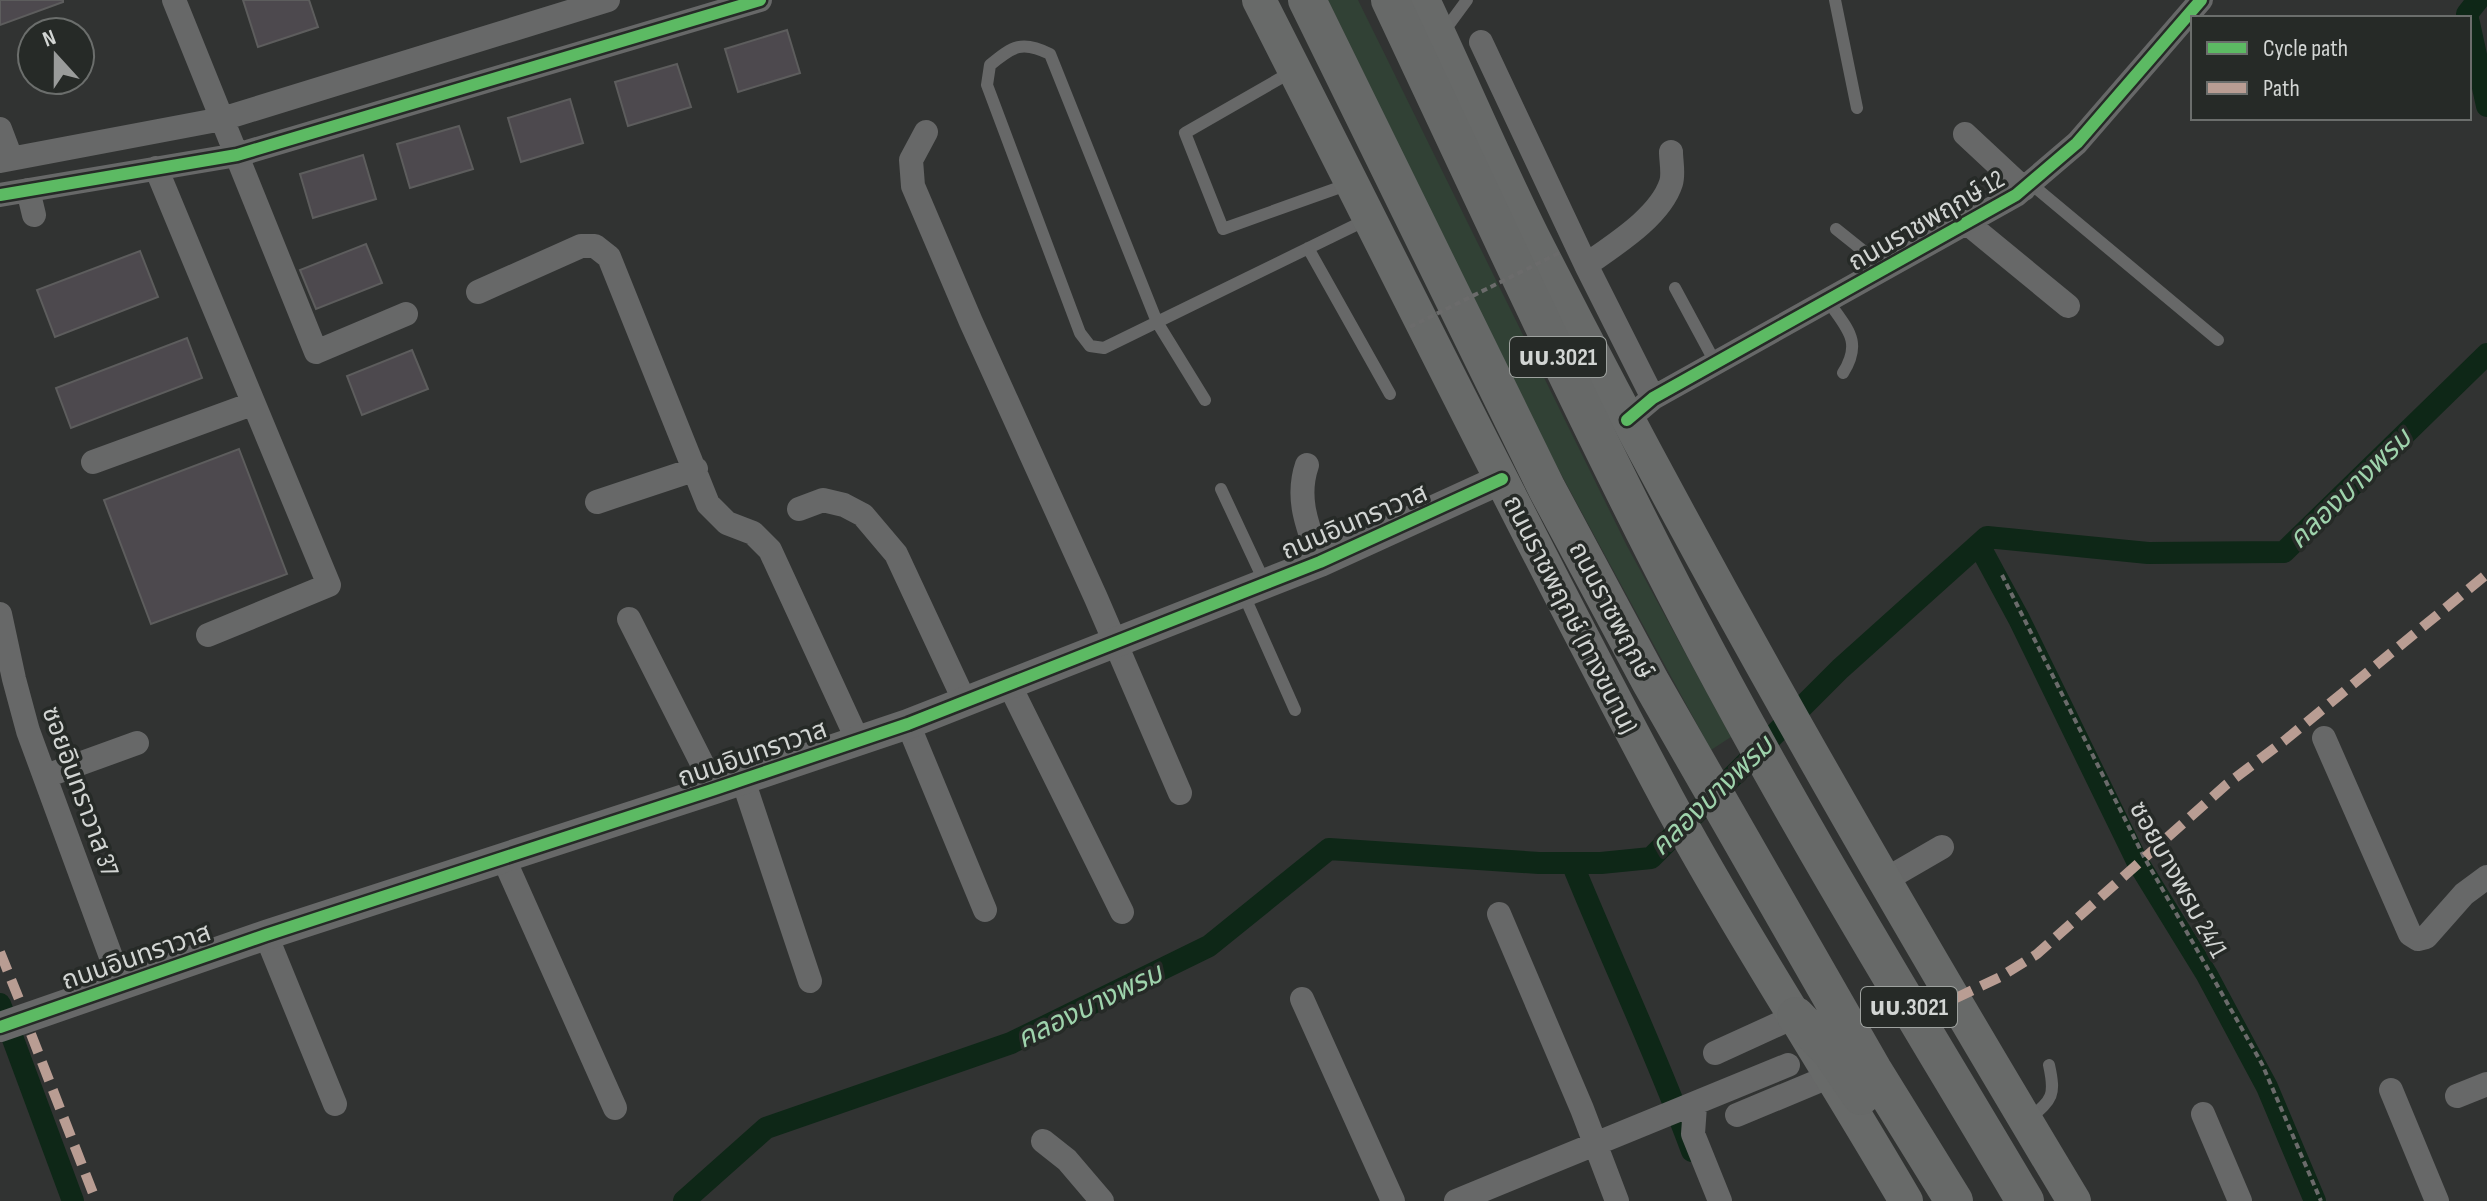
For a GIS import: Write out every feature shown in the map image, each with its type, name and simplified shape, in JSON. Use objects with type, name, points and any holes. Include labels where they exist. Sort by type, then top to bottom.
[{"type":"main road","name":"ถนนราชพฤกษ์ (ทางขนาน)","points":[[1259,0],[1670,802],[1714,881],[1836,1081]]},
{"type":"main road","name":"ถนนราชพฤกษ์","points":[[1307,0],[1547,489],[1650,681],[1873,1070],[1954,1201]]},
{"type":"main road","name":"นบ.3021","points":[[1390,0],[1581,406],[1688,617],[1794,813],[2025,1201]]},
{"type":"main road","name":"นบ.3021","points":[[1423,0],[1531,232],[1627,420],[1767,674],[2074,1201]]},
{"type":"main road","points":[[1796,1016],[1831,1052],[1931,1201]]},
{"type":"main road","points":[[1836,1081],[1906,1201]]},
{"type":"street","points":[[174,0],[316,352],[406,314]]},
{"type":"street","points":[[0,129],[5,159],[222,119],[608,0]]},
{"type":"street","points":[[0,195],[237,155],[760,0]]},
{"type":"street","name":"ถนนราชพฤกษ์ 12","points":[[1627,420],[1653,398],[1886,269],[2027,186],[2077,143],[2201,0]]},
{"type":"street","points":[[1481,42],[1586,265],[1653,398]]},
{"type":"street","points":[[926,132],[911,160],[913,186],[1180,793]]},
{"type":"street","points":[[1965,134],[2027,186]]},
{"type":"street","points":[[1586,265],[1631,233],[1657,207],[1672,182],[1671,152]]},
{"type":"street","points":[[156,168],[329,585],[208,635]]},
{"type":"street","points":[[28,190],[34,215]]},
{"type":"street","points":[[1967,223],[2068,306]]},
{"type":"street","points":[[478,292],[581,246],[595,246],[609,257],[708,504],[727,523],[753,533],[770,550],[858,741]]},
{"type":"street","points":[[93,462],[252,404]]},
{"type":"street","points":[[1307,465],[1301,483],[1303,511],[1320,562]]},
{"type":"street","points":[[597,502],[696,469]]},
{"type":"street","name":"ถนนอินทราวาส","points":[[12,1023],[266,935],[908,724],[1320,562],[1502,479]]},
{"type":"street","points":[[799,509],[823,500],[844,505],[863,515],[896,554],[965,702]]},
{"type":"street","name":"ซอยอินทราวาส 37","points":[[0,614],[28,731],[121,984]]},
{"type":"street","points":[[629,619],[729,785],[810,981]]},
{"type":"street","points":[[1010,686],[1122,912]]},
{"type":"street","points":[[908,724],[985,910]]},
{"type":"street","points":[[2324,738],[2410,934],[2418,939],[2426,937],[2464,894],[2487,877]]},
{"type":"street","points":[[46,776],[137,743]]},
{"type":"street","points":[[1885,880],[1942,847]]},
{"type":"street","points":[[503,857],[615,1108]]},
{"type":"street","points":[[1499,914],[1617,1201]]},
{"type":"street","points":[[266,935],[335,1104]]},
{"type":"street","points":[[1302,999],[1393,1201]]},
{"type":"street","points":[[1715,1053],[1796,1016]]},
{"type":"street","points":[[1456,1201],[1788,1065]]},
{"type":"street","points":[[1737,1115],[1836,1081]]},
{"type":"street","points":[[2457,1096],[2487,1084]]},
{"type":"street","points":[[2391,1090],[2437,1201]]},
{"type":"street","points":[[1686,1109],[1720,1201]]},
{"type":"street","points":[[2203,1114],[2240,1201]]},
{"type":"street","points":[[1043,1141],[1067,1160],[1102,1201]]},
{"type":"lane","points":[[1440,37],[1467,0]]},
{"type":"lane","points":[[1835,0],[1857,108]]},
{"type":"lane","points":[[1205,400],[1157,322],[1050,54],[1034,46],[1011,48],[990,65],[987,85],[1080,333],[1090,346],[1104,348],[1157,322],[1308,248],[1369,219]]},
{"type":"lane","points":[[1295,70],[1185,133],[1223,229],[1352,183]]},
{"type":"lane","points":[[2027,186],[2218,340]]},
{"type":"lane","points":[[1836,229],[1886,269]]},
{"type":"lane","points":[[1308,248],[1390,394]]},
{"type":"lane","points":[[1675,288],[1716,364]]},
{"type":"lane","points":[[1828,301],[1852,336],[1853,357],[1843,373]]},
{"type":"lane","points":[[1221,489],[1295,710]]},
{"type":"lane","points":[[2026,1122],[2051,1097],[2054,1086],[2049,1065]]},
{"type":"path","points":[[1410,327],[1559,253]]},
{"type":"green space","points":[[1328,0],[1358,0],[1627,546],[1731,737],[1711,750],[1537,430]]},
{"type":"building","points":[[0,0],[63,0],[25,16],[16,16],[16,19],[0,25]]},
{"type":"building","points":[[243,0],[309,0],[318,27],[258,47]]},
{"type":"building","points":[[787,30],[800,73],[738,92],[725,49]]},
{"type":"building","points":[[677,64],[691,107],[628,126],[615,82]]},
{"type":"building","points":[[570,99],[583,143],[521,162],[508,118]]},
{"type":"building","points":[[459,126],[473,169],[410,188],[397,144]]},
{"type":"building","points":[[363,155],[376,199],[313,218],[300,174]]},
{"type":"building","points":[[366,244],[382,283],[316,309],[300,270]]},
{"type":"building","points":[[140,251],[158,297],[55,337],[37,290]]},
{"type":"building","points":[[187,338],[202,378],[71,428],[56,388]]},
{"type":"building","points":[[412,350],[428,389],[362,415],[347,376]]},
{"type":"building","points":[[239,449],[287,574],[151,624],[104,500]]},
{"type":"waterway","name":"คลองบางพรม","points":[[2468,16],[2478,0]]},
{"type":"waterway","name":"คลองบางพรม","points":[[2471,32],[2487,106]]},
{"type":"waterway","name":"คลองบางพรม","points":[[684,1201],[766,1128],[1011,1043],[1209,946],[1329,849],[1539,863],[1601,863],[1651,858],[1840,669],[1987,537],[2148,553],[2284,552],[2487,354]]},
{"type":"waterway","points":[[1979,545],[2019,619],[2137,861],[2207,975],[2267,1087],[2315,1201]]},
{"type":"waterway","points":[[1572,863],[1692,1151]]},
{"type":"waterway","points":[[0,1004],[73,1201]]},
{"type":"marked path","points":[[1954,999],[2000,977],[2037,954],[2227,784],[2487,574]]},
{"type":"marked path","points":[[0,952],[21,1004]]},
{"type":"marked path","points":[[31,1034],[96,1201]]},
{"type":"cycle path","points":[[0,195],[237,155],[760,0]]},
{"type":"cycle path","points":[[1627,420],[1653,398],[2016,195],[2077,143],[2201,0]]},
{"type":"cycle path","points":[[0,1027],[266,935],[908,724],[1320,562],[1502,479]]}]
